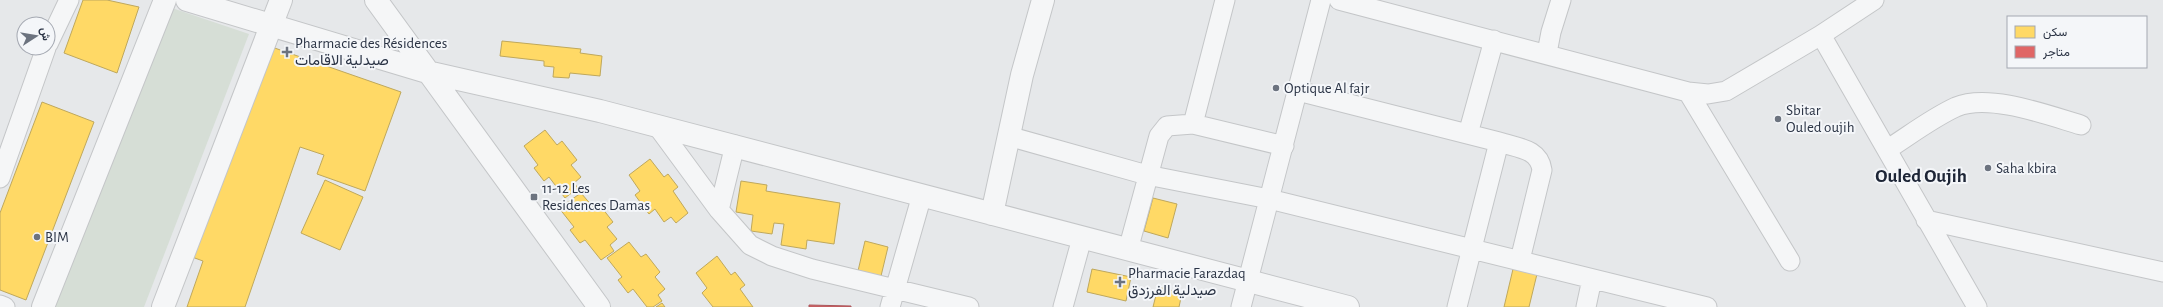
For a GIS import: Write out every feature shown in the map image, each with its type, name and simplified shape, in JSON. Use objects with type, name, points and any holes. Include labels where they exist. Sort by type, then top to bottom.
[{"type":"street","points":[[56,27],[69,0]]},
{"type":"street","points":[[43,307],[165,0]]},
{"type":"street","points":[[188,0],[427,72],[600,111],[658,127],[735,145],[1082,238],[1348,307]]},
{"type":"street","points":[[163,307],[281,0]]},
{"type":"street","points":[[376,0],[599,307]]},
{"type":"street","points":[[992,214],[1008,136],[1043,0]]},
{"type":"street","points":[[1192,124],[1225,0]]},
{"type":"street","points":[[1241,307],[1321,0]]},
{"type":"street","points":[[1339,0],[1547,53],[1688,92],[1708,94],[1726,90],[1821,35],[1874,0]]},
{"type":"street","points":[[1547,53],[1560,0]]},
{"type":"street","points":[[1821,35],[1888,149],[1926,220],[1977,307]]},
{"type":"street","points":[[1468,134],[1494,40]]},
{"type":"street","points":[[0,178],[43,56]]},
{"type":"street","points":[[1298,91],[1500,142],[1532,153],[1538,157],[1541,163],[1540,183],[1520,260]]},
{"type":"street","points":[[1688,92],[1790,261]]},
{"type":"street","points":[[1888,149],[1956,107],[1973,103],[1996,104],[2030,111],[2081,125]]},
{"type":"street","points":[[1128,250],[1147,175],[1162,131],[1167,126],[1192,124],[1284,146]]},
{"type":"street","points":[[658,127],[719,210],[750,245],[772,256],[812,269],[892,299],[969,307]]},
{"type":"street","points":[[1008,136],[1147,175],[1269,199],[1707,307]]},
{"type":"street","points":[[1457,307],[1500,142]]},
{"type":"street","points":[[719,210],[735,145]]},
{"type":"street","points":[[892,299],[922,195]]},
{"type":"street","points":[[1926,220],[2163,272]]},
{"type":"street","points":[[1063,307],[1082,238]]},
{"type":"street","points":[[1586,307],[1592,279]]},
{"type":"street","points":[[0,305],[5,307]]},
{"type":"shaded area","points":[[169,7],[249,34],[144,307],[47,307]]},
{"type":"building: سكن","points":[[83,0],[107,0],[139,7],[117,73],[64,53]]},
{"type":"building: سكن","points":[[502,41],[581,49],[580,53],[602,56],[600,76],[570,73],[569,78],[553,77],[554,67],[544,66],[544,61],[500,56]]},
{"type":"building: سكن","points":[[266,45],[401,92],[365,191],[317,174],[324,155],[300,147],[245,307],[187,307],[203,261],[192,257]]},
{"type":"building: سكن","points":[[42,102],[94,122],[26,300],[0,290],[0,213]]},
{"type":"building: سكن","points":[[545,130],[557,145],[562,141],[577,160],[571,165],[581,177],[574,183],[578,188],[565,198],[549,177],[544,181],[534,168],[538,165],[524,146]]},
{"type":"building: سكن","points":[[650,159],[664,177],[668,174],[678,187],[673,191],[688,213],[676,223],[671,217],[664,222],[655,209],[649,214],[635,195],[640,191],[629,175]]},
{"type":"building: سكن","points":[[325,180],[363,197],[340,250],[301,233]]},
{"type":"building: سكن","points":[[741,181],[767,185],[766,191],[840,203],[834,244],[807,240],[806,249],[781,245],[784,224],[774,223],[772,234],[751,231],[753,215],[736,212]]},
{"type":"building: سكن","points":[[581,193],[593,207],[599,204],[613,222],[607,227],[617,239],[610,245],[614,251],[601,260],[585,240],[580,243],[570,230],[574,227],[559,208]]},
{"type":"building: سكن","points":[[1153,198],[1177,204],[1168,238],[1144,231]]},
{"type":"building: سكن","points":[[865,241],[888,247],[881,276],[858,271]]},
{"type":"building: سكن","points":[[629,242],[641,257],[646,254],[660,272],[655,277],[665,289],[658,295],[662,301],[653,307],[647,307],[633,289],[628,293],[618,280],[622,277],[607,258]]},
{"type":"building: سكن","points":[[717,256],[731,275],[735,272],[745,285],[740,289],[753,307],[713,307],[702,293],[707,288],[696,273]]},
{"type":"building: سكن","points":[[1092,269],[1131,277],[1126,301],[1087,292]]},
{"type":"building: سكن","points":[[1513,269],[1537,274],[1529,307],[1504,307]]},
{"type":"building: سكن","points":[[1158,287],[1182,293],[1179,307],[1153,307]]},
{"type":"building: سكن","points":[[662,303],[665,307],[656,307]]},
{"type":"building: متاجر","points":[[809,305],[851,306],[851,307],[809,307]]},
{"type":"place","name":"Pharmacie des Résidences صيدلية الاقامات","points":[[287,52]]},
{"type":"place","name":"Optique Al fajr","points":[[1276,88]]},
{"type":"place","name":"Sbitar Ouled oujih","points":[[1778,119]]},
{"type":"place","name":"Saha kbira","points":[[1988,168]]},
{"type":"place","name":"11-12 Les Residences Damas","points":[[534,197]]},
{"type":"place","name":"BIM","points":[[37,237]]},
{"type":"place","name":"Pharmacie Farazdaq صيدلية الفرزدق","points":[[1120,282]]},
{"type":"district","name":"Ouled Oujih","points":[[1921,175]]}]
